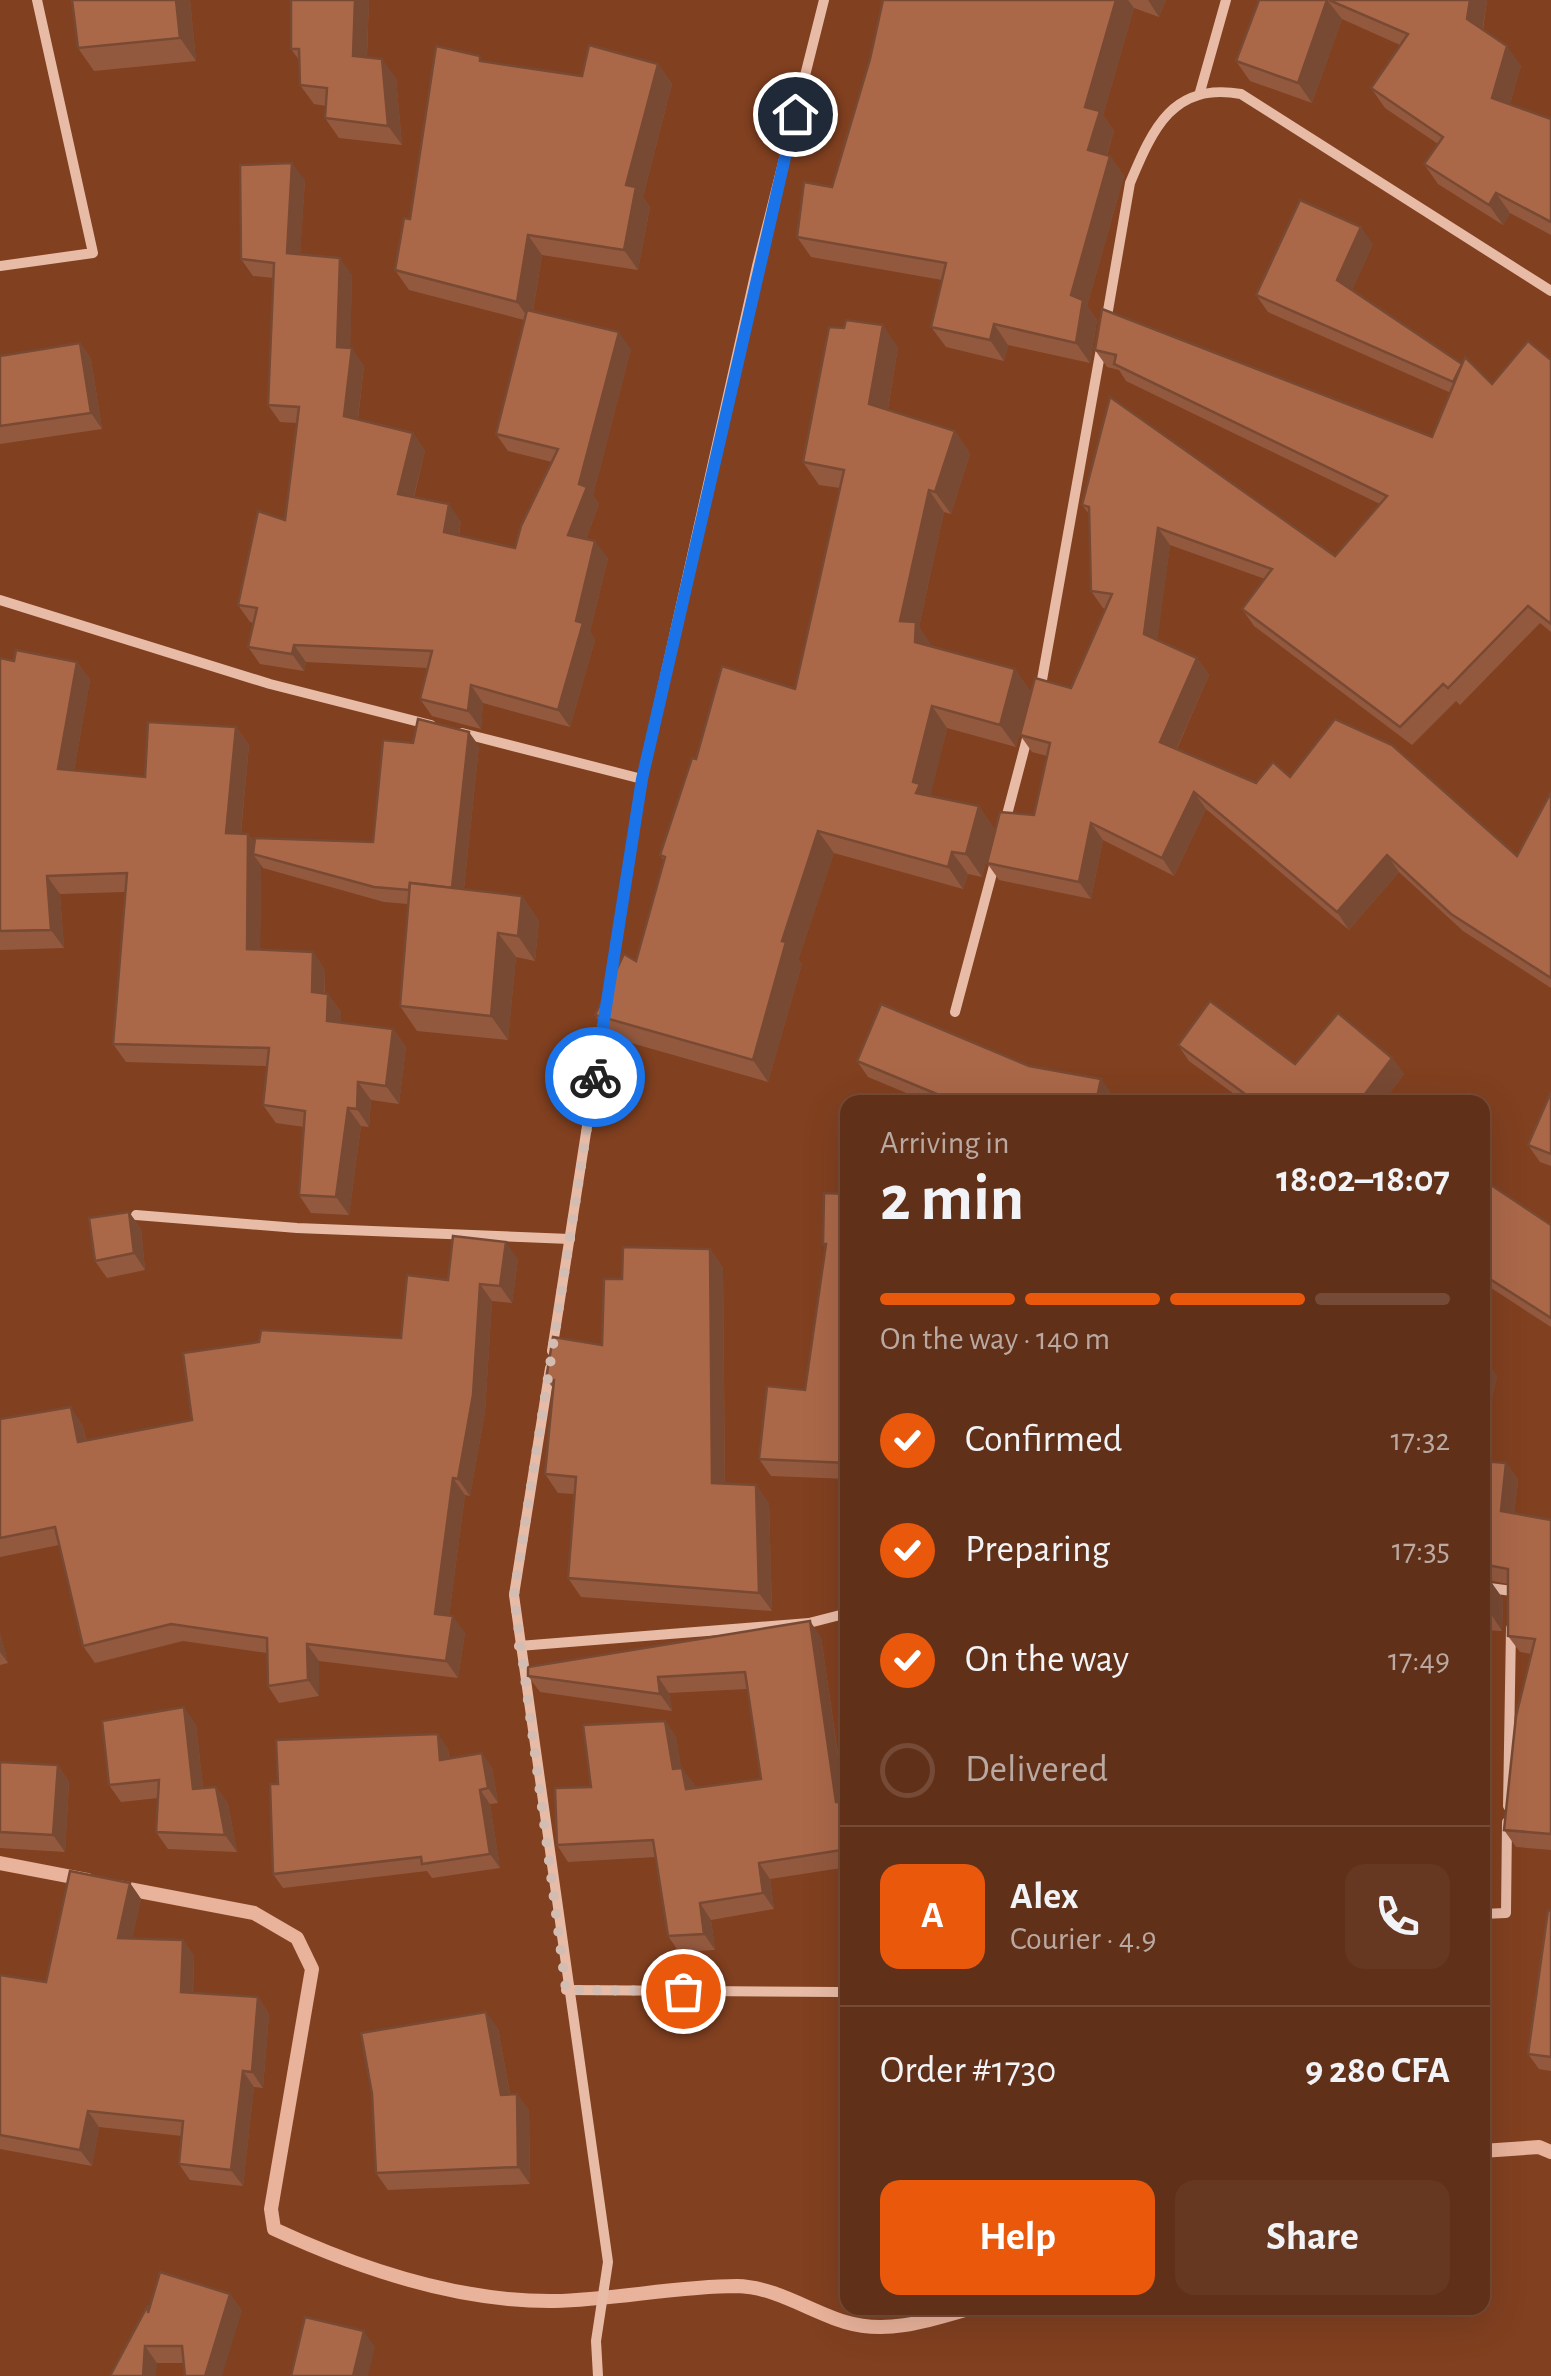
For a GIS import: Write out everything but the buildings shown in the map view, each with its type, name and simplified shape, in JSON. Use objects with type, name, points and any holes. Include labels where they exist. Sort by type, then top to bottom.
[{"type":"street","points":[[0,266],[94,253],[37,0]]},
{"type":"street","points":[[598,2376],[596,2340],[608,2262],[566,1990],[514,1595],[642,779],[757,266],[824,0]]},
{"type":"street","points":[[1200,92],[1226,0]]},
{"type":"street","points":[[1036,704],[1130,183],[1169,108],[1200,92],[1241,94],[1551,291]]},
{"type":"street","points":[[0,600],[270,684],[437,727]]},
{"type":"street","points":[[955,1012],[1031,724]]},
{"type":"street","points":[[456,732],[642,779]]},
{"type":"street","points":[[136,1215],[296,1228],[570,1239]]},
{"type":"street","points":[[1490,1588],[1512,1591],[1506,1913],[1490,1914]]},
{"type":"street","points":[[519,1646],[809,1623],[840,1616]]},
{"type":"street","points":[[566,1990],[838,1992]]},
{"type":"waterway","points":[[0,1863],[88,1880]]},
{"type":"waterway","points":[[118,1887],[254,1913],[297,1938],[312,1969],[271,2209],[274,2229],[375,2270],[482,2296],[554,2301],[737,2286],[779,2295],[861,2326],[909,2324],[948,2315]]},
{"type":"waterway","points":[[1490,2150],[1539,2147],[1551,2152]]},
{"type":"way so far","points":[[595,1077],[514,1595],[566,1990],[683,1991]]},
{"type":"route","points":[[595,1077],[642,779],[795,114]]}]
